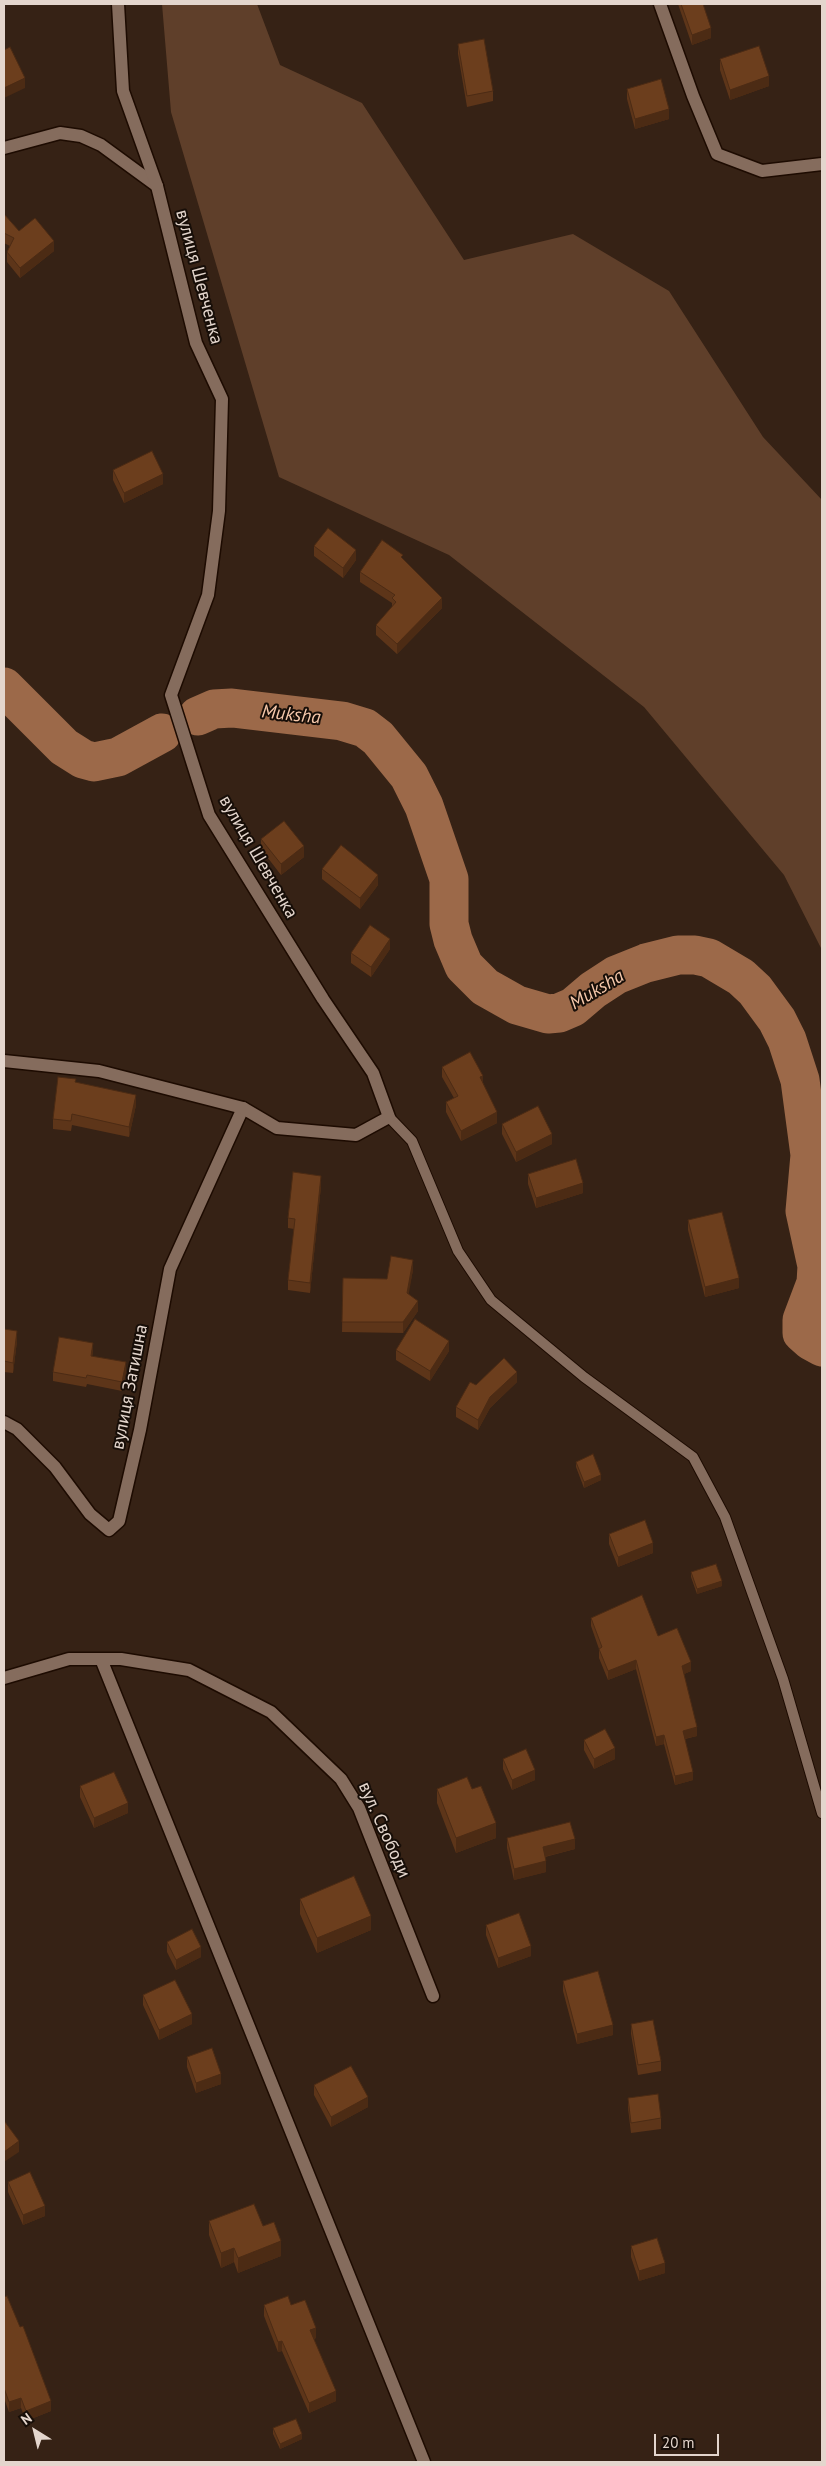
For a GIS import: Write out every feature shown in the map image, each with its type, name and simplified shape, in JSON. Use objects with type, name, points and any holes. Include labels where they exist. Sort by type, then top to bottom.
[{"type":"street","name":"вулиця Шевченка","points":[[118,4],[122,91],[157,186],[196,343],[222,400],[219,512],[208,595],[171,695],[209,815],[323,999],[373,1073],[389,1117]]},
{"type":"street","points":[[660,4],[693,96],[718,154],[762,171],[822,164]]},
{"type":"street","points":[[4,148],[60,133],[81,136],[101,145],[157,186]]},
{"type":"street","points":[[4,1060],[99,1071],[243,1108],[278,1128],[356,1135],[389,1117]]},
{"type":"street","name":"вулиця Затишна","points":[[4,1422],[17,1429],[55,1467],[90,1514],[109,1530],[119,1521],[140,1430],[170,1268],[243,1108]]},
{"type":"street","name":"вул. Свободи","points":[[4,1678],[69,1659],[121,1659],[189,1670],[271,1712],[341,1779],[359,1808],[434,1996]]},
{"type":"street","points":[[101,1659],[424,2462]]},
{"type":"lane","points":[[389,1117],[412,1141],[458,1251],[491,1300],[584,1377],[693,1457],[726,1517],[783,1679],[822,1813]]},
{"type":"shaded area","points":[[162,4],[257,4],[280,65],[362,103],[464,260],[573,234],[669,291],[763,437],[822,500],[822,950],[784,875],[644,707],[449,555],[279,477],[171,112]]},
{"type":"building","points":[[681,4],[703,4],[711,28],[692,35]]},
{"type":"building","points":[[484,39],[493,91],[467,96],[458,44]]},
{"type":"building","points":[[759,46],[769,76],[730,90],[720,59]]},
{"type":"building","points":[[10,47],[25,78],[4,88],[4,50]]},
{"type":"building","points":[[661,79],[669,109],[635,119],[627,89]]},
{"type":"building","points":[[4,214],[19,231],[35,218],[54,241],[20,268],[7,252],[14,238],[4,233]]},
{"type":"building","points":[[152,451],[163,474],[124,493],[113,470]]},
{"type":"building","points":[[328,528],[356,550],[343,568],[314,546]]},
{"type":"building","points":[[382,540],[403,555],[401,557],[442,598],[397,644],[376,625],[396,602],[392,598],[395,595],[360,572]]},
{"type":"building","points":[[284,821],[304,846],[281,864],[261,839]]},
{"type":"building","points":[[341,845],[378,875],[360,898],[322,869]]},
{"type":"building","points":[[370,925],[390,939],[371,967],[351,953]]},
{"type":"building","points":[[470,1052],[483,1076],[480,1077],[497,1112],[461,1131],[446,1102],[458,1096],[442,1067]]},
{"type":"building","points":[[58,1077],[76,1079],[75,1082],[136,1095],[129,1127],[72,1114],[71,1121],[53,1119]]},
{"type":"building","points":[[538,1106],[552,1134],[516,1152],[502,1124]]},
{"type":"building","points":[[576,1159],[583,1183],[536,1198],[528,1174]]},
{"type":"building","points":[[293,1172],[321,1176],[310,1283],[288,1280],[295,1219],[288,1218]]},
{"type":"building","points":[[722,1212],[739,1278],[705,1287],[688,1220]]},
{"type":"building","points":[[391,1256],[413,1260],[407,1293],[418,1301],[403,1322],[342,1322],[343,1278],[387,1279]]},
{"type":"building","points":[[415,1319],[449,1341],[430,1371],[396,1350]]},
{"type":"building","points":[[4,1329],[17,1331],[13,1363],[4,1361]]},
{"type":"building","points":[[59,1337],[93,1343],[91,1356],[126,1362],[122,1382],[87,1375],[86,1378],[53,1372]]},
{"type":"building","points":[[504,1358],[517,1372],[490,1397],[478,1420],[456,1407],[470,1382],[476,1385]]},
{"type":"building","points":[[593,1454],[601,1475],[584,1482],[576,1462]]},
{"type":"building","points":[[645,1520],[653,1543],[618,1557],[609,1534]]},
{"type":"building","points":[[716,1564],[722,1581],[697,1589],[691,1572]]},
{"type":"building","points":[[642,1595],[658,1636],[677,1628],[691,1662],[682,1666],[697,1727],[683,1731],[693,1772],[675,1776],[664,1735],[656,1737],[636,1660],[608,1671],[599,1649],[602,1647],[591,1618]]},
{"type":"building","points":[[605,1729],[615,1748],[594,1759],[584,1740]]},
{"type":"building","points":[[526,1749],[535,1770],[512,1780],[503,1759]]},
{"type":"building","points":[[114,1772],[128,1803],[94,1818],[80,1786]]},
{"type":"building","points":[[467,1777],[472,1789],[481,1786],[496,1823],[456,1838],[437,1789]]},
{"type":"building","points":[[570,1822],[575,1839],[543,1847],[546,1861],[514,1869],[507,1838]]},
{"type":"building","points":[[354,1876],[371,1916],[317,1938],[300,1899]]},
{"type":"building","points":[[519,1913],[531,1946],[498,1958],[486,1925]]},
{"type":"building","points":[[192,1929],[201,1947],[176,1960],[167,1942]]},
{"type":"building","points":[[598,1971],[613,2025],[577,2034],[563,1981]]},
{"type":"building","points":[[175,1980],[192,2014],[159,2030],[143,1995]]},
{"type":"building","points":[[653,2020],[661,2061],[638,2065],[631,2024]]},
{"type":"building","points":[[212,2048],[221,2074],[196,2083],[187,2057]]},
{"type":"building","points":[[351,2066],[368,2097],[331,2117],[314,2085]]},
{"type":"building","points":[[658,2094],[661,2118],[631,2123],[628,2098]]},
{"type":"building","points":[[5,2122],[19,2141],[4,2152],[4,2124]]},
{"type":"building","points":[[30,2172],[45,2206],[23,2215],[8,2182]]},
{"type":"building","points":[[254,2204],[263,2226],[274,2222],[281,2241],[238,2258],[234,2248],[221,2253],[209,2221]]},
{"type":"building","points":[[657,2238],[665,2263],[639,2271],[631,2246]]},
{"type":"building","points":[[7,2296],[20,2327],[23,2326],[51,2401],[26,2411],[21,2398],[9,2402],[4,2388],[4,2297]]},
{"type":"building","points":[[288,2296],[291,2305],[305,2300],[316,2328],[310,2330],[336,2391],[309,2403],[282,2341],[278,2342],[264,2305]]},
{"type":"building","points":[[296,2419],[302,2434],[280,2444],[273,2428]]},
{"type":"waterway","name":"Muksha","points":[[4,687],[64,747],[83,759],[94,762],[118,757],[162,733]]},
{"type":"waterway","name":"Muksha","points":[[198,716],[214,709],[232,708],[342,721],[365,728],[378,738],[409,776],[424,806],[449,879],[449,924],[453,940],[464,966],[485,987],[517,1005],[548,1014],[559,1013],[573,1007],[593,990],[616,975],[646,963],[678,955],[695,955],[709,958],[741,977],[755,990],[777,1020],[787,1040],[800,1080],[810,1155],[805,1211],[817,1266],[816,1283],[802,1320],[802,1333],[822,1347]]}]
